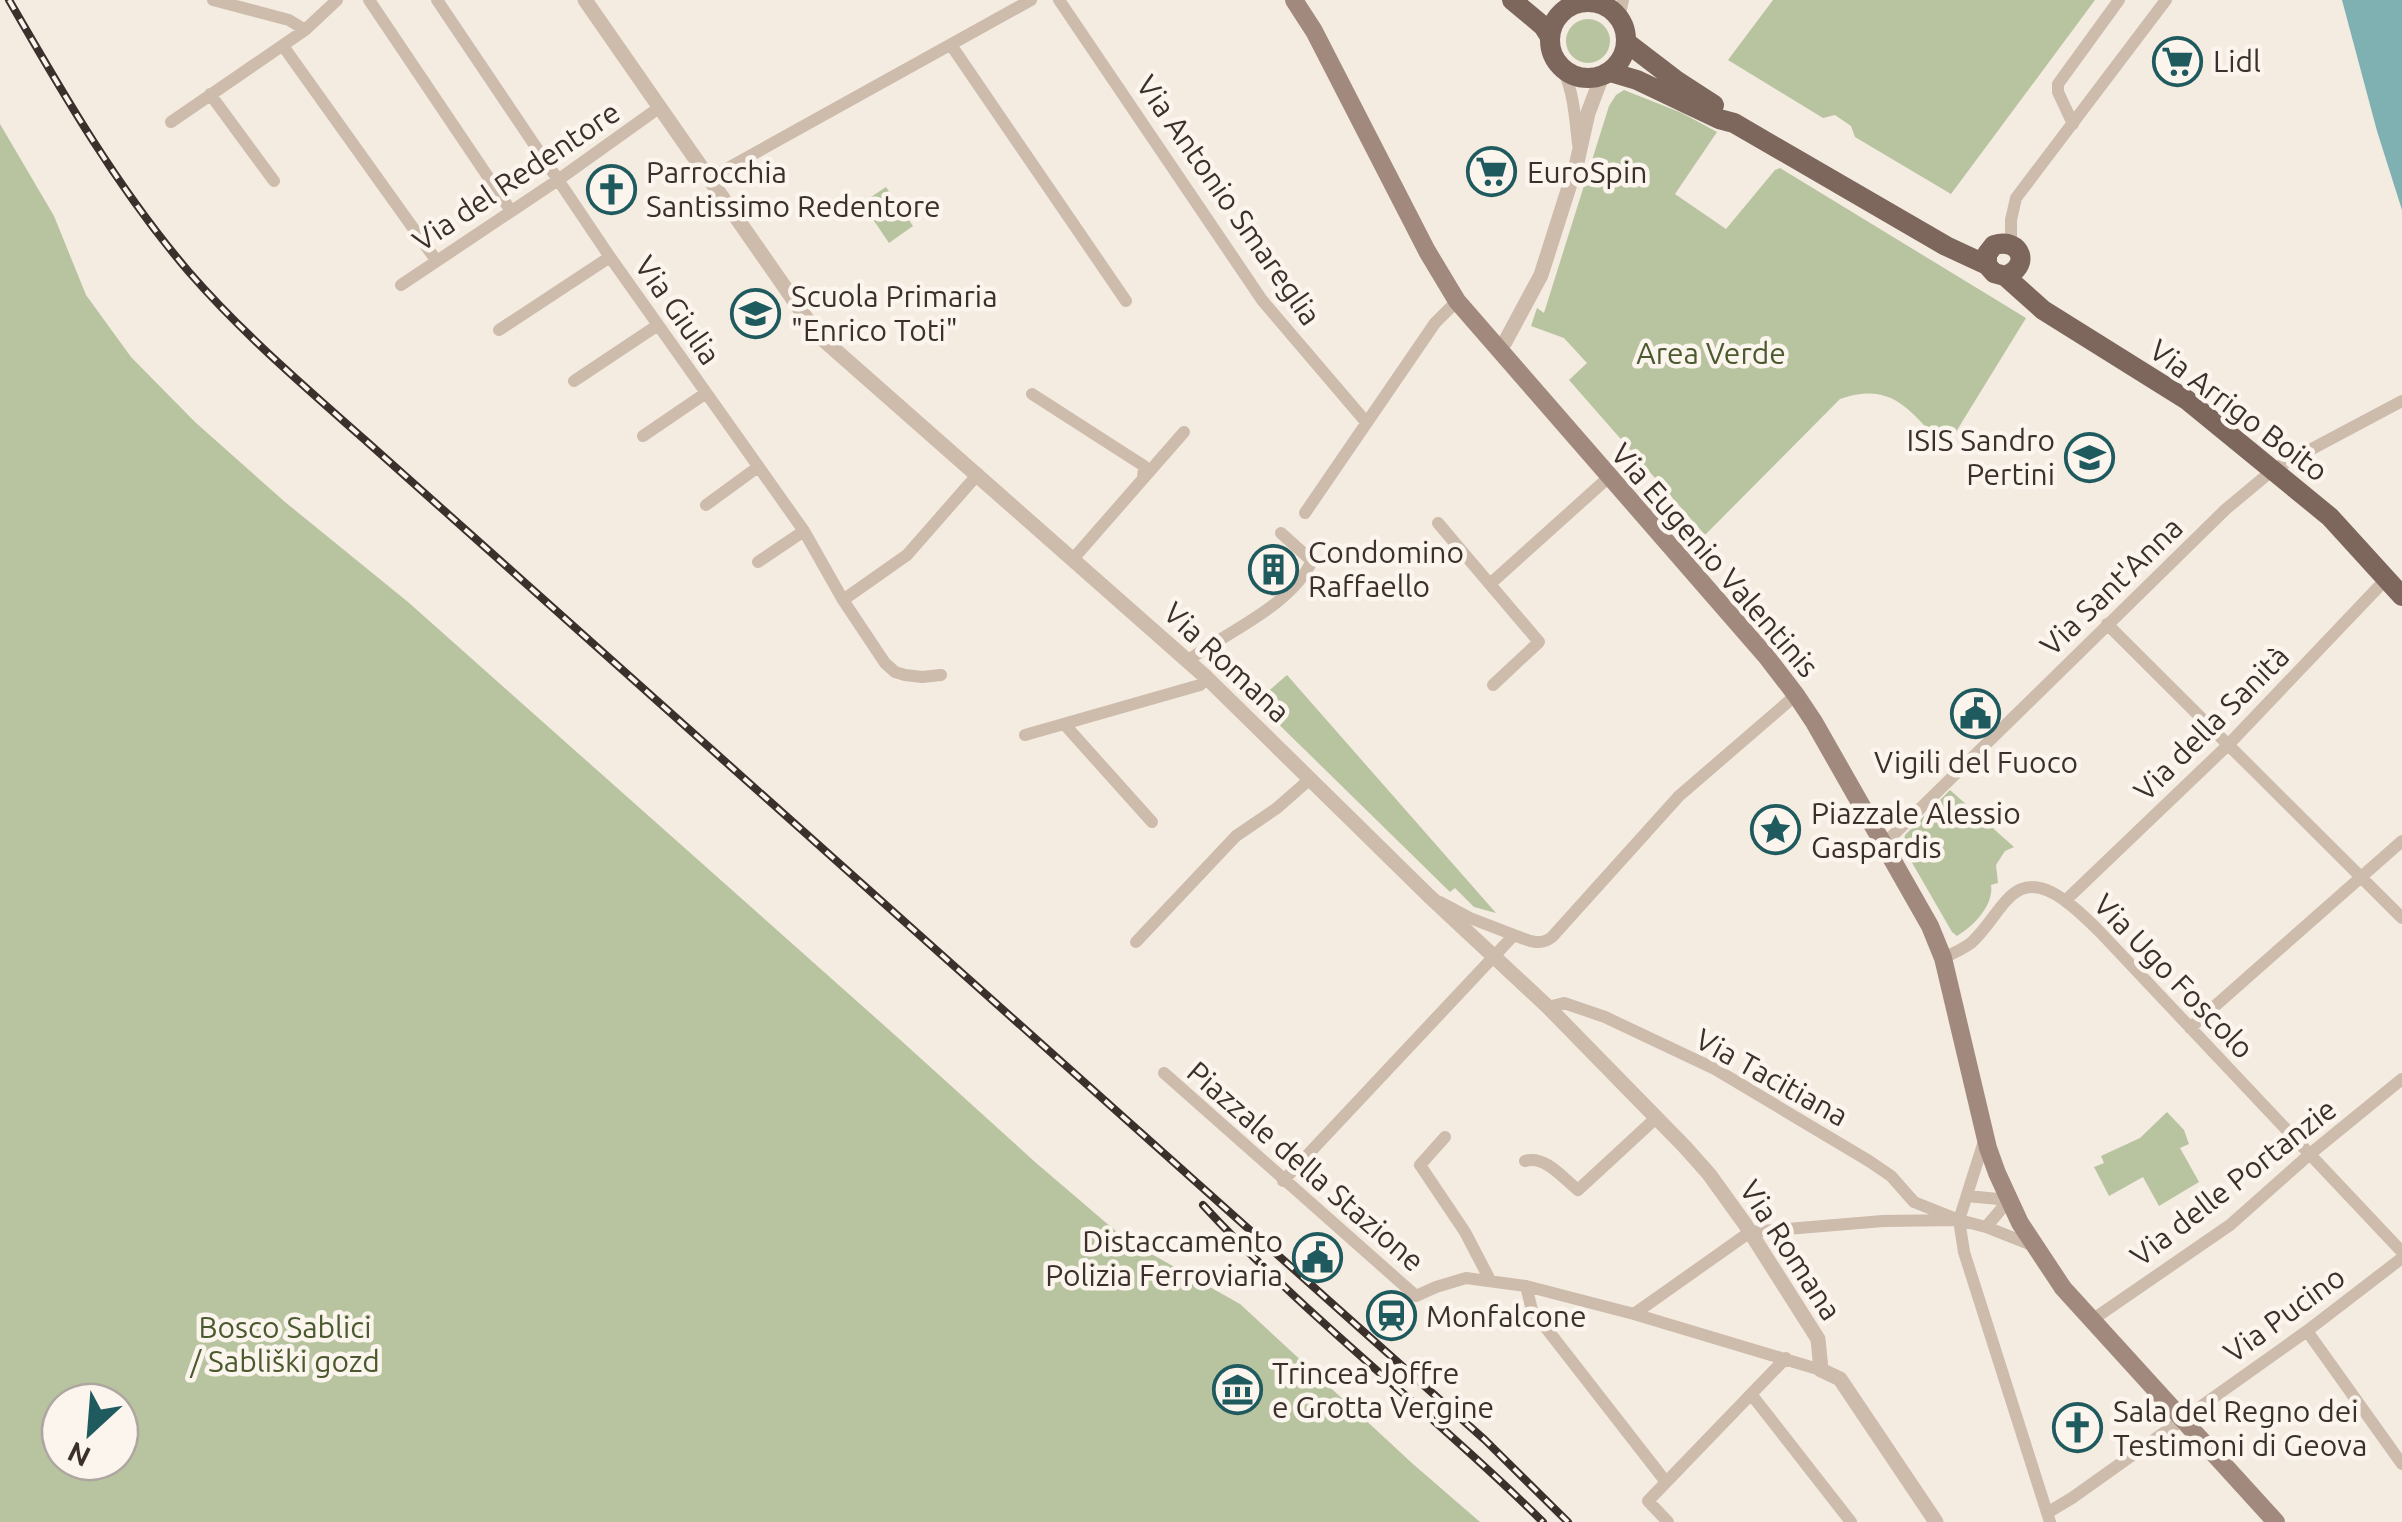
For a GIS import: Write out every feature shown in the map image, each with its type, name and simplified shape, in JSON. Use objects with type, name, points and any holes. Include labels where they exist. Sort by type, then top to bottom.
[{"type":"main road","name":"Via Eugenio Valentinis","points":[[1294,0],[1314,31],[1427,251],[1458,301],[1796,695],[1930,926],[1943,958],[1997,1173],[2034,1246],[2063,1288],[2276,1522]]},
{"type":"main road","points":[[1512,0],[1550,37]]},
{"type":"main road","points":[[1563,69],[1552,55],[1550,37],[1558,16],[1576,2],[1621,9],[1626,42],[1620,62],[1606,74]]},
{"type":"main road","name":"Via Arrigo Boito","points":[[1626,42],[1724,111],[1734,123]]},
{"type":"main road","name":"Via Arrigo Boito","points":[[1563,69],[1578,77],[1606,74],[1637,80],[1734,123],[1946,246],[1999,262],[2042,310],[2188,400],[2274,469],[2330,516],[2402,596]]},
{"type":"street","points":[[213,0],[289,20],[305,30]]},
{"type":"street","points":[[171,122],[284,46],[336,0]]},
{"type":"street","points":[[369,0],[511,211]]},
{"type":"street","name":"Via Giulia","points":[[437,0],[610,256],[804,531],[885,663],[896,672],[922,677],[942,674]]},
{"type":"street","points":[[710,178],[1031,0]]},
{"type":"street","name":"Via Antonio Smareglia","points":[[1059,0],[1262,300],[1366,422]]},
{"type":"street","points":[[2074,124],[2062,103],[2058,84],[2119,0]]},
{"type":"street","points":[[1999,262],[2016,198],[2166,0]]},
{"type":"street","name":"Via Romana","points":[[591,2],[818,335],[1206,678],[1548,1006],[1709,1174],[1818,1339],[1821,1370]]},
{"type":"street","points":[[951,44],[1126,301]]},
{"type":"street","points":[[284,46],[436,260]]},
{"type":"street","points":[[1563,69],[1576,112],[1578,150]]},
{"type":"street","points":[[1498,349],[1541,276],[1588,112],[1606,74]]},
{"type":"street","points":[[210,94],[274,181]]},
{"type":"street","name":"Via del Redentore","points":[[401,285],[660,107]]},
{"type":"street","points":[[498,330],[610,256]]},
{"type":"street","points":[[1305,513],[1435,323],[1458,301]]},
{"type":"street","points":[[574,381],[658,325]]},
{"type":"street","points":[[643,436],[706,393]]},
{"type":"street","points":[[1032,394],[1144,466],[1143,479]]},
{"type":"street","name":"Via Sant'Anna","points":[[1884,844],[2226,509],[2274,469],[2402,401]]},
{"type":"street","points":[[1073,559],[1184,432]]},
{"type":"street","points":[[706,504],[758,467]]},
{"type":"street","points":[[844,600],[907,554],[978,474]]},
{"type":"street","points":[[1490,584],[1608,477]]},
{"type":"street","points":[[1438,523],[1540,642],[1493,686]]},
{"type":"street","points":[[758,562],[804,531]]},
{"type":"street","points":[[1187,661],[1282,599],[1308,571],[1312,561],[1281,532]]},
{"type":"street","name":"Via della Sanità","points":[[2066,900],[2228,745],[2388,577]]},
{"type":"street","points":[[2107,624],[2402,918]]},
{"type":"street","points":[[1025,735],[1200,684],[1206,678]]},
{"type":"street","points":[[1429,896],[1470,918],[1537,943],[1546,942],[1679,796],[1796,695]]},
{"type":"street","points":[[1065,725],[1152,822]]},
{"type":"street","points":[[1136,942],[1236,836],[1278,808],[1310,779]]},
{"type":"street","points":[[2190,1028],[2402,841]]},
{"type":"street","name":"Via Ugo Foscolo","points":[[1943,958],[1972,942],[2012,892],[2039,888],[2066,900],[2402,1255]]},
{"type":"street","points":[[1284,1181],[1514,935]]},
{"type":"street","name":"Via Tacitiana","points":[[1548,1006],[1564,1003],[1605,1017],[1714,1069],[1870,1161],[1922,1207],[1959,1220]]},
{"type":"street","name":"Piazzale della Stazione","points":[[1164,1074],[1416,1296],[1466,1278],[1490,1280]]},
{"type":"street","name":"Via delle Portanzie","points":[[2092,1320],[2230,1225],[2402,1079]]},
{"type":"street","points":[[1525,1161],[1543,1161],[1578,1190],[1656,1118]]},
{"type":"street","points":[[1985,1136],[1959,1220],[1966,1262],[2049,1517]]},
{"type":"street","points":[[1446,1137],[1420,1165],[1466,1232],[1490,1280],[1634,1314],[1786,1358],[1840,1378],[1936,1522]]},
{"type":"street","points":[[1966,1196],[2009,1200]]},
{"type":"street","points":[[1986,1227],[2009,1200]]},
{"type":"street","points":[[1634,1314],[1750,1232],[1883,1221],[1959,1220],[2034,1246]]},
{"type":"street","name":"Via Pucino","points":[[2049,1517],[2306,1331],[2402,1255]]},
{"type":"street","points":[[1526,1286],[1532,1310],[1666,1482]]},
{"type":"street","points":[[2306,1331],[2402,1464]]},
{"type":"street","points":[[1668,1522],[1648,1501],[1786,1358]]},
{"type":"street","points":[[1752,1394],[1850,1522]]},
{"type":"green space","points":[[1773,0],[2095,0],[1951,194],[1855,137],[1851,126],[1835,115],[1823,118],[1728,60]]},
{"type":"green space","points":[[1588,19],[1604,25],[1610,41],[1604,57],[1588,63],[1572,57],[1566,41],[1572,25]]},
{"type":"green space","name":"Area Verde","points":[[1624,90],[1717,132],[1675,194],[1726,229],[1780,168],[2026,318],[1946,448],[1911,412],[1888,397],[1859,394],[1840,399],[1705,535],[1569,380],[1587,363],[1564,338],[1531,326],[1537,308],[1544,313],[1609,106]]},
{"type":"green space","name":"Bosco Sablici / Sabliški gozd","points":[[0,124],[54,216],[86,295],[131,357],[195,422],[285,502],[408,602],[1035,1162],[1125,1239],[1240,1304],[1480,1522],[0,1522]]},
{"type":"green space","points":[[886,187],[913,226],[889,243],[862,203]]},
{"type":"green space","points":[[1287,675],[1496,913],[1474,907],[1455,888],[1450,892],[1256,702]]},
{"type":"green space","points":[[1950,790],[2014,847],[2005,851],[1996,865],[1998,883],[1991,885],[1986,907],[1957,936],[1903,847],[1905,835]]},
{"type":"green space","points":[[2167,1112],[2184,1130],[2189,1144],[2180,1148],[2199,1182],[2159,1206],[2143,1177],[2109,1196],[2094,1167],[2104,1163],[2101,1156],[2140,1138]]},
{"type":"water","points":[[2342,0],[2402,0],[2402,210],[2377,131]]},
{"type":"railway","points":[[9,0],[71,105],[139,208],[189,272],[252,338],[1485,1440],[1568,1522]]},
{"type":"railway","points":[[1203,1205],[1285,1287],[1543,1522]]},
{"type":"place","name":"Lidl","points":[[2178,61]]},
{"type":"place","name":"EuroSpin","points":[[1492,172]]},
{"type":"place","name":"Parrocchia Santissimo Redentore","points":[[611,189]]},
{"type":"place","name":"Scuola Primaria \"Enrico Toti\"","points":[[756,313]]},
{"type":"place","name":"ISIS Sandro Pertini","points":[[2090,457]]},
{"type":"place","name":"Condomino Raffaello","points":[[1273,569]]},
{"type":"place","name":"Vigili del Fuoco","points":[[1976,713]]},
{"type":"place","name":"Piazzale Alessio Gaspardis","points":[[1776,830]]},
{"type":"place","name":"Distaccamento Polizia Ferroviaria","points":[[1318,1258]]},
{"type":"place","name":"Monfalcone","points":[[1391,1316]]},
{"type":"place","name":"Trincea Joffre e Grotta Vergine","points":[[1237,1390]]},
{"type":"place","name":"Sala del Regno dei Testimoni di Geova","points":[[2078,1428]]}]
